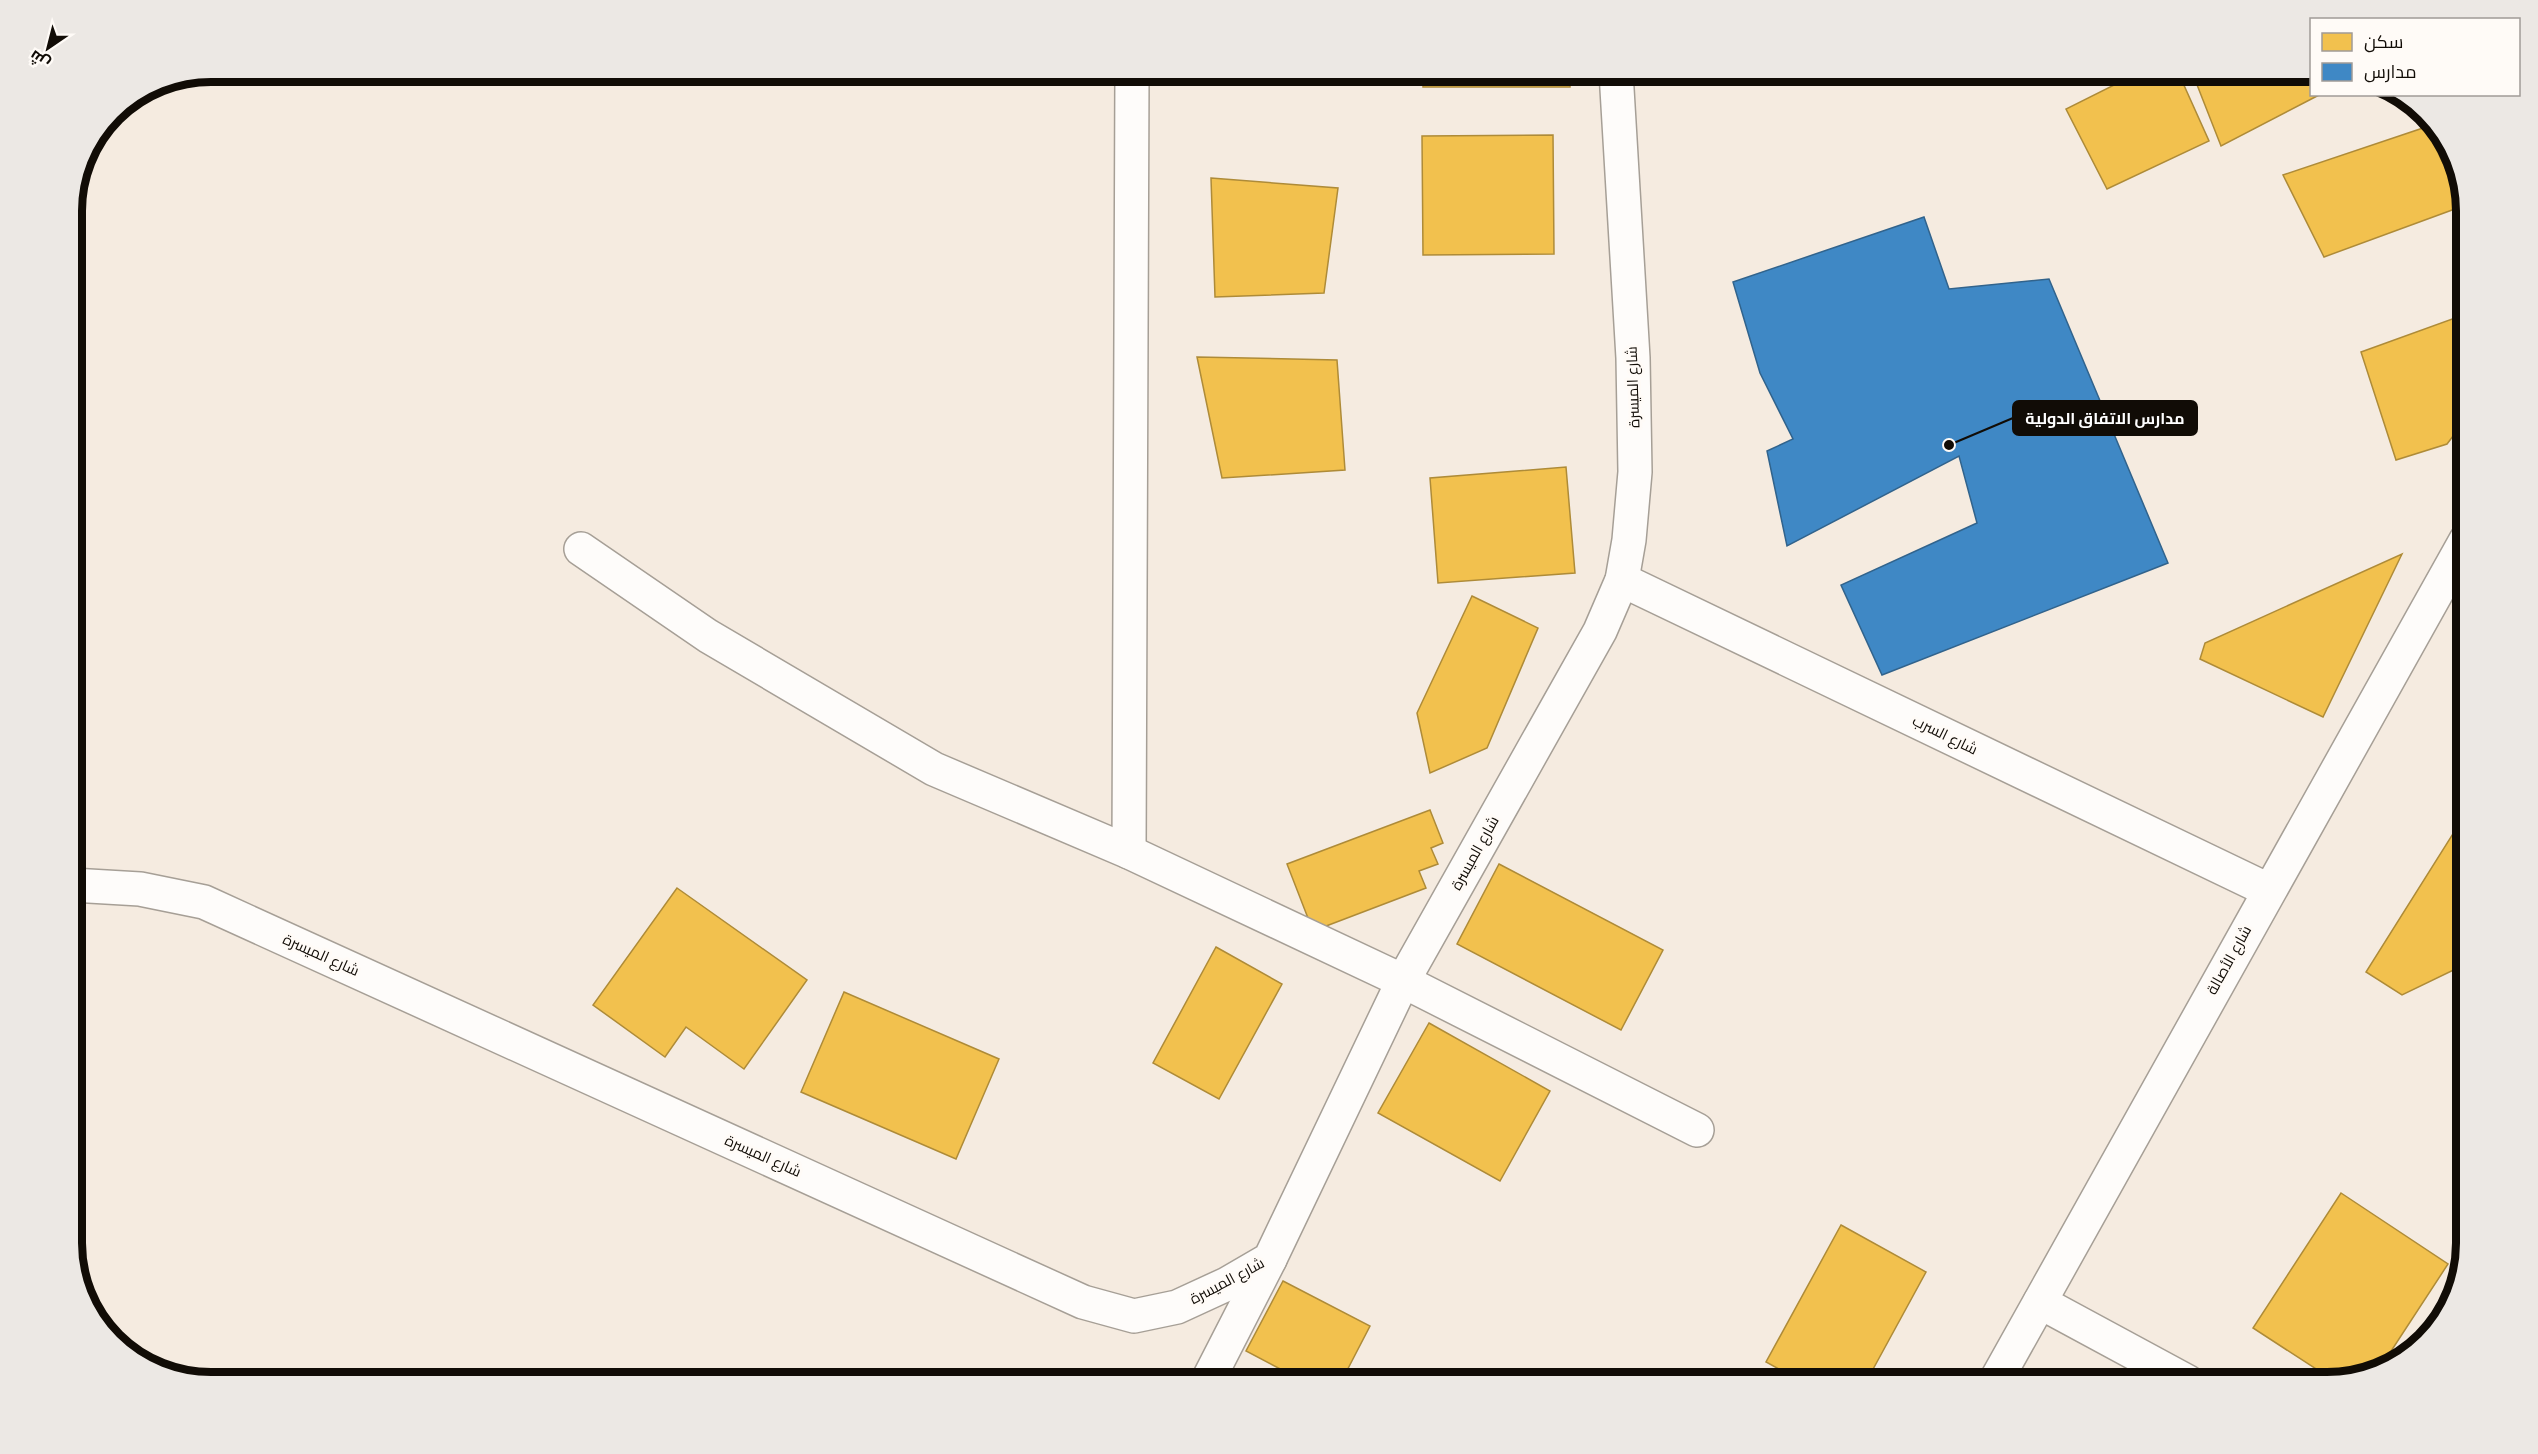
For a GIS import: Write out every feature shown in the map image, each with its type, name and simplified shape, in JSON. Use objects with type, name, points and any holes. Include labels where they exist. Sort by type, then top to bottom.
[{"type":"street","points":[[1129,852],[1132,82]]},
{"type":"street","name":"شارع الميسرة","points":[[83,886],[140,889],[204,902],[1083,1302],[1134,1316],[1177,1306],[1227,1284],[1270,1259],[1403,981],[1600,631],[1622,580],[1629,540],[1635,472],[1633,358],[1617,82]]},
{"type":"street","points":[[581,549],[708,636],[934,770],[1129,852],[1403,981],[1697,1130]]},
{"type":"street","name":"شارع الأصالة","points":[[2001,1372],[2268,890],[2455,559]]},
{"type":"street","name":"شارع السرب","points":[[1622,580],[2268,890]]},
{"type":"street","points":[[1217,1372],[1270,1259]]},
{"type":"street","points":[[2040,1302],[2170,1372]]},
{"type":"building: سكن","points":[[1423,82],[1570,82],[1570,87],[1423,87]]},
{"type":"building: سكن","points":[[2120,82],[2182,82],[2209,141],[2107,189],[2066,109]]},
{"type":"building: سكن","points":[[2196,82],[2310,82],[2310,96],[2317,96],[2221,146]]},
{"type":"building: سكن","points":[[2424,128],[2452,183],[2455,209],[2324,257],[2283,175]]},
{"type":"building: سكن","points":[[1553,135],[1554,254],[1423,255],[1422,136]]},
{"type":"building: سكن","points":[[1211,178],[1338,188],[1324,293],[1215,297]]},
{"type":"building: سكن","points":[[2455,318],[2455,433],[2447,444],[2396,460],[2361,352]]},
{"type":"building: سكن","points":[[1197,357],[1337,360],[1345,470],[1222,478]]},
{"type":"building: سكن","points":[[1566,467],[1575,573],[1438,583],[1430,478]]},
{"type":"building: سكن","points":[[2402,554],[2323,717],[2200,659],[2205,643]]},
{"type":"building: سكن","points":[[1472,596],[1538,628],[1487,748],[1430,773],[1417,713]]},
{"type":"building: سكن","points":[[1430,810],[1443,843],[1431,848],[1438,864],[1419,871],[1426,888],[1313,931],[1287,864]]},
{"type":"building: سكن","points":[[2456,830],[2456,969],[2402,995],[2366,972]]},
{"type":"building: سكن","points":[[1499,864],[1663,950],[1621,1030],[1457,944]]},
{"type":"building: سكن","points":[[677,888],[807,980],[744,1069],[686,1027],[665,1057],[593,1005]]},
{"type":"building: سكن","points":[[1216,947],[1282,984],[1219,1099],[1153,1063]]},
{"type":"building: سكن","points":[[844,992],[999,1059],[956,1159],[801,1092]]},
{"type":"building: سكن","points":[[1429,1023],[1550,1091],[1500,1181],[1378,1113]]},
{"type":"building: سكن","points":[[2341,1193],[2448,1264],[2388,1356],[2376,1362],[2360,1367],[2321,1372],[2253,1328]]},
{"type":"building: سكن","points":[[1841,1225],[1926,1272],[1871,1372],[1784,1372],[1766,1362]]},
{"type":"building: سكن","points":[[1283,1281],[1370,1326],[1346,1372],[1286,1372],[1246,1351]]},
{"type":"building: مدارس","points":[[1924,217],[1949,289],[2049,279],[2168,563],[1882,675],[1841,585],[1977,523],[1959,456],[1787,546],[1767,451],[1793,439],[1760,373],[1733,282]]},
{"type":"place","name":"مدارس الاتفاق الدولية","points":[[1949,445]]}]
